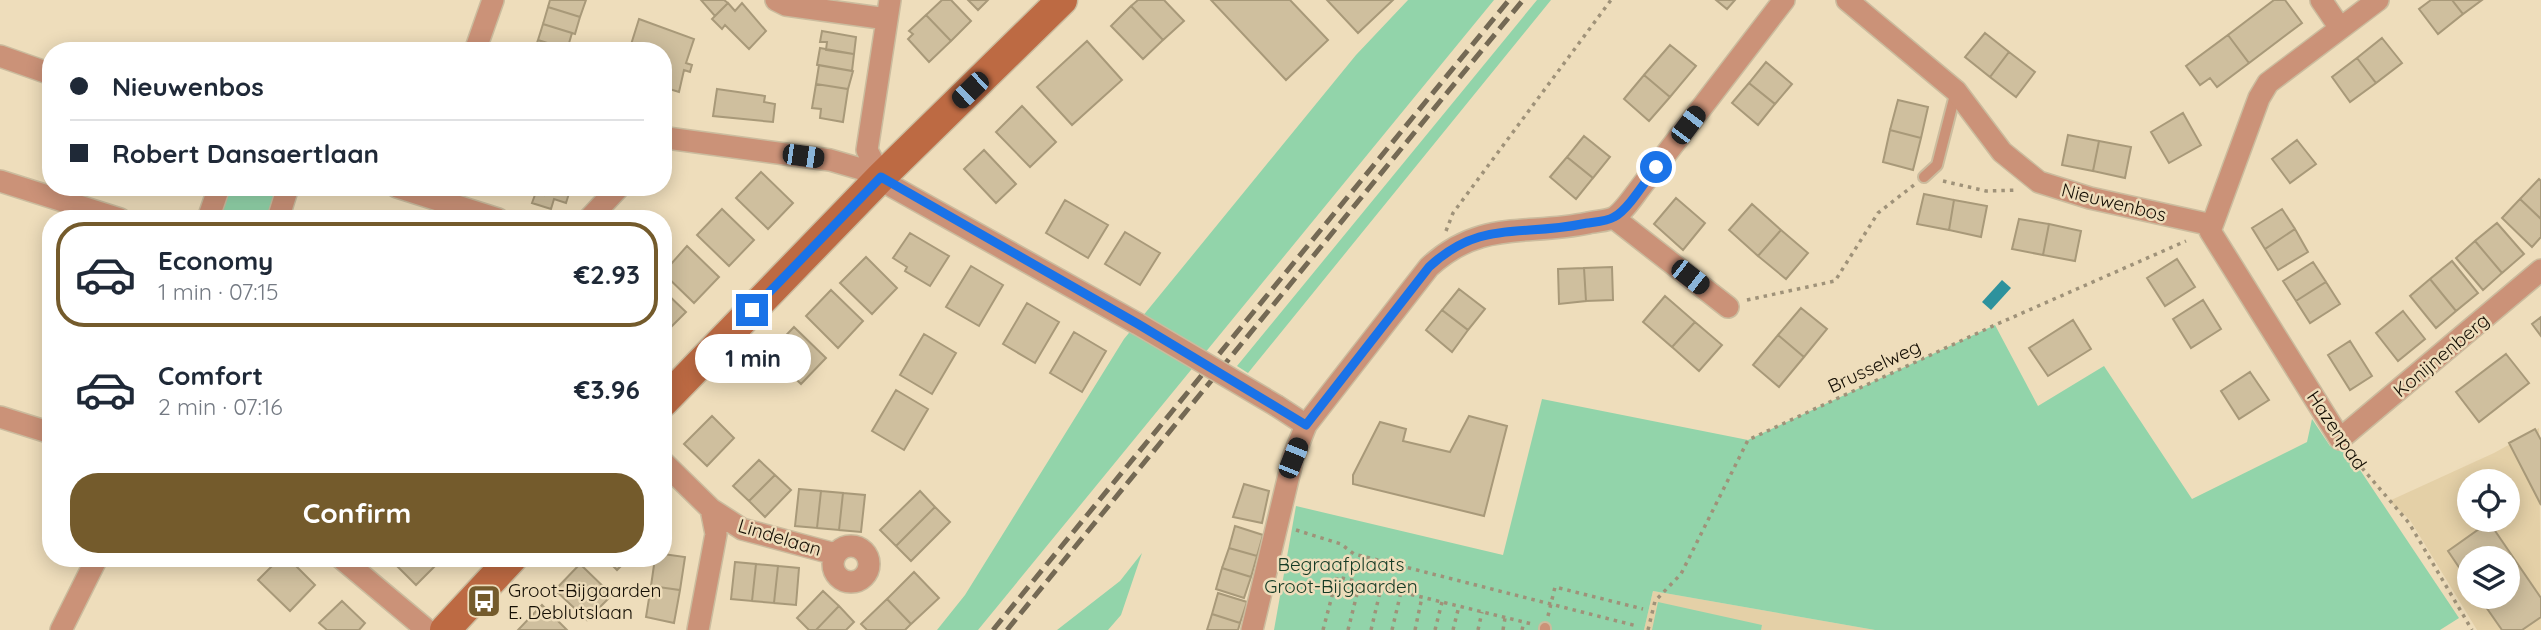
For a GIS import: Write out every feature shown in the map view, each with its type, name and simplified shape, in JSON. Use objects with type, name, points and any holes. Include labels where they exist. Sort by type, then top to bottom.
[{"type":"street","points":[[478,42],[493,0]]},
{"type":"street","points":[[776,0],[786,5],[889,10],[867,150],[881,177]]},
{"type":"street","points":[[672,393],[881,177],[1062,0]]},
{"type":"street","points":[[1257,629],[1293,458],[1306,425],[1429,267],[1447,250],[1467,239],[1494,233],[1575,226],[1614,218],[1784,0]]},
{"type":"street","name":"Nieuwenbos","points":[[1846,0],[1956,91],[2002,152],[2039,182],[2090,198],[2211,228]]},
{"type":"street","points":[[2321,0],[2340,28]]},
{"type":"street","points":[[2211,228],[2259,98],[2269,83],[2378,0]]},
{"type":"street","points":[[0,57],[42,71]]},
{"type":"street","points":[[672,139],[830,160],[881,177],[1138,324],[1306,425]]},
{"type":"street","points":[[0,181],[42,194]]},
{"type":"street","points":[[47,196],[92,210]]},
{"type":"street","points":[[438,196],[475,210]]},
{"type":"street","points":[[597,210],[611,196]]},
{"type":"street","points":[[1614,218],[1728,307]]},
{"type":"street","name":"Hazenpad","points":[[2211,228],[2340,439]]},
{"type":"street","name":"Konijnenberg","points":[[2340,439],[2541,270]]},
{"type":"street","points":[[0,417],[42,430]]},
{"type":"street","name":"Lindelaan","points":[[672,471],[711,509],[741,530],[835,554]]},
{"type":"street","points":[[698,630],[716,534],[711,509]]},
{"type":"street","points":[[61,630],[92,567]]},
{"type":"street","points":[[352,567],[427,630]]},
{"type":"street","points":[[444,630],[504,567]]},
{"type":"lane","points":[[1924,177],[1937,165],[1956,91]]},
{"type":"path","points":[[1447,250],[1446,229],[1452,213],[1611,0]]},
{"type":"path","points":[[1728,307],[1760,295],[1835,281],[1878,213],[1924,177],[1986,191],[2028,190],[2039,182]]},
{"type":"path","name":"Brusselweg","points":[[1648,630],[1655,601],[1681,574],[1748,440],[2211,228]]},
{"type":"path","name":"Hazenpad","points":[[2340,439],[2409,523],[2472,630]]},
{"type":"path","points":[[1277,525],[1316,534],[1341,544],[1354,554],[1637,626]]},
{"type":"path","points":[[1323,630],[1336,577],[1545,629],[1555,587],[1643,609]]},
{"type":"path","points":[[1348,630],[1360,583]]},
{"type":"path","points":[[1371,630],[1381,587]]},
{"type":"path","points":[[1392,630],[1401,593]]},
{"type":"path","points":[[1415,630],[1422,597]]},
{"type":"path","points":[[1436,630],[1441,602]]},
{"type":"path","points":[[1453,630],[1459,606]]},
{"type":"path","points":[[1478,630],[1482,612]]},
{"type":"path","points":[[1503,630],[1505,618]]},
{"type":"path","points":[[1522,630],[1524,622]]},
{"type":"shaded area","points":[[2539,428],[2541,630],[2477,630],[2464,609],[2520,609],[2520,546],[2457,546],[2457,597],[2410,520],[2389,501],[2457,470],[2457,532],[2520,532],[2520,469],[2459,469]]},
{"type":"shaded area","points":[[1653,591],[1875,630],[1644,630]]},
{"type":"green space","points":[[1408,0],[1494,0],[978,630],[937,630],[965,595],[1124,339],[1356,55]]},
{"type":"green space","points":[[1537,0],[1551,0],[1248,373],[1237,366]]},
{"type":"green space","points":[[226,196],[278,196],[273,210],[221,210]]},
{"type":"green space","name":"Begraafplaats Groot-Bijgaarden","points":[[1995,325],[2038,406],[2104,366],[2192,499],[2307,442],[2312,419],[2330,446],[2348,452],[2459,618],[2440,630],[1875,630],[1653,591],[1644,630],[1274,630],[1296,506],[1503,555],[1542,399],[1748,440]]},
{"type":"green space","points":[[1142,553],[1121,615],[1108,630],[1057,630],[1120,581]]},
{"type":"green space","points":[[1658,602],[1762,625],[1761,630],[1652,630]]},
{"type":"water","points":[[2002,280],[2011,288],[1991,310],[1982,302]]},
{"type":"building","points":[[550,0],[586,0],[580,17],[548,7]]},
{"type":"building","points":[[701,0],[724,0],[728,3],[715,16]]},
{"type":"building","points":[[942,0],[951,0],[971,21],[951,41],[926,15]]},
{"type":"building","points":[[968,0],[988,0],[978,10]]},
{"type":"building","points":[[1138,0],[1164,0],[1184,21],[1163,40],[1131,6]]},
{"type":"building","points":[[1211,0],[1290,0],[1328,40],[1286,80]]},
{"type":"building","points":[[1327,0],[1393,0],[1358,33]]},
{"type":"building","points":[[1716,0],[1735,0],[1727,9]]},
{"type":"building","points":[[2274,0],[2285,0],[2302,23],[2249,63],[2228,35]]},
{"type":"building","points":[[2431,0],[2452,0],[2463,14],[2438,34],[2419,9]]},
{"type":"building","points":[[2452,0],[2482,0],[2463,14]]},
{"type":"building","points":[[728,3],[735,11],[742,3],[766,31],[749,49],[725,25],[722,29],[712,19]]},
{"type":"building","points":[[1131,6],[1163,40],[1143,59],[1111,26]]},
{"type":"building","points":[[548,7],[580,17],[575,34],[543,24]]},
{"type":"building","points":[[926,15],[951,41],[929,62],[908,39],[913,34],[909,31]]},
{"type":"building","points":[[639,19],[694,39],[686,63],[692,65],[690,72],[684,70],[679,92],[672,90],[672,42],[632,42]]},
{"type":"building","points":[[543,24],[572,33],[569,42],[538,40]]},
{"type":"building","points":[[822,31],[856,37],[854,54],[826,50],[827,42],[820,42]]},
{"type":"building","points":[[1985,33],[2009,52],[1990,77],[1965,57]]},
{"type":"building","points":[[2228,35],[2249,63],[2217,87],[2210,78],[2200,85],[2186,66]]},
{"type":"building","points":[[2382,38],[2402,63],[2376,83],[2357,58]]},
{"type":"building","points":[[1087,41],[1122,80],[1072,125],[1037,87]]},
{"type":"building","points":[[1670,45],[1696,66],[1670,97],[1644,75]]},
{"type":"building","points":[[820,48],[854,54],[852,71],[817,65]]},
{"type":"building","points":[[2009,52],[2035,72],[2016,97],[1990,77]]},
{"type":"building","points":[[2357,58],[2376,83],[2350,102],[2332,77]]},
{"type":"building","points":[[1766,62],[1792,84],[1775,104],[1749,83]]},
{"type":"building","points":[[819,65],[853,71],[848,89],[816,84]]},
{"type":"building","points":[[1644,75],[1670,97],[1649,121],[1624,99]]},
{"type":"building","points":[[1749,83],[1775,104],[1758,125],[1732,103]]},
{"type":"building","points":[[816,84],[848,89],[843,122],[820,118],[821,109],[812,108]]},
{"type":"building","points":[[717,89],[765,96],[764,102],[775,104],[773,122],[713,116]]},
{"type":"building","points":[[1898,100],[1928,107],[1921,138],[1890,130]]},
{"type":"building","points":[[1022,106],[1056,142],[1030,167],[996,132]]},
{"type":"building","points":[[2183,113],[2201,145],[2169,163],[2151,132]]},
{"type":"building","points":[[1890,130],[1921,138],[1913,170],[1883,162]]},
{"type":"building","points":[[2068,135],[2099,141],[2093,171],[2062,165]]},
{"type":"building","points":[[1584,136],[1610,157],[1593,178],[1567,157]]},
{"type":"building","points":[[2297,140],[2316,164],[2290,183],[2272,159]]},
{"type":"building","points":[[2099,141],[2131,147],[2125,178],[2093,171]]},
{"type":"building","points":[[984,150],[1016,184],[996,203],[964,169]]},
{"type":"building","points":[[1567,157],[1593,178],[1576,199],[1550,177]]},
{"type":"building","points":[[761,172],[793,203],[768,229],[736,198]]},
{"type":"building","points":[[2539,179],[2541,181],[2541,219],[2520,199]]},
{"type":"building","points":[[1924,194],[1954,200],[1949,230],[1917,224]]},
{"type":"building","points":[[535,196],[568,196],[566,203],[554,199],[551,209],[532,203]]},
{"type":"building","points":[[1676,198],[1705,223],[1683,250],[1654,224]]},
{"type":"building","points":[[2520,199],[2541,219],[2541,237],[2532,247],[2502,218]]},
{"type":"building","points":[[1065,200],[1108,225],[1088,258],[1046,233]]},
{"type":"building","points":[[1954,200],[1987,206],[1981,237],[1949,230]]},
{"type":"building","points":[[1752,204],[1781,230],[1758,256],[1729,230]]},
{"type":"building","points":[[722,209],[754,240],[729,266],[697,235]]},
{"type":"building","points":[[2282,209],[2295,229],[2265,249],[2252,228]]},
{"type":"building","points":[[2019,219],[2049,224],[2043,255],[2012,249]]},
{"type":"building","points":[[2497,223],[2524,254],[2502,273],[2475,241]]},
{"type":"building","points":[[2049,224],[2081,231],[2075,261],[2043,255]]},
{"type":"building","points":[[2295,229],[2308,252],[2278,270],[2265,249]]},
{"type":"building","points":[[1781,230],[1808,253],[1786,279],[1758,256]]},
{"type":"building","points":[[1125,232],[1160,253],[1140,285],[1105,264]]},
{"type":"building","points":[[910,233],[949,256],[930,286],[905,271],[907,267],[893,258]]},
{"type":"building","points":[[2475,241],[2502,273],[2483,290],[2456,258]]},
{"type":"building","points":[[687,246],[719,277],[694,303],[672,282],[672,263]]},
{"type":"building","points":[[866,257],[897,288],[872,314],[840,283]]},
{"type":"building","points":[[2177,259],[2195,287],[2165,306],[2147,278]]},
{"type":"building","points":[[2452,261],[2478,293],[2456,311],[2430,279]]},
{"type":"building","points":[[2313,262],[2326,282],[2296,301],[2283,281]]},
{"type":"building","points":[[971,266],[1003,285],[979,326],[946,307]]},
{"type":"building","points":[[1612,267],[1613,300],[1586,301],[1584,268]]},
{"type":"building","points":[[1584,268],[1586,301],[1559,304],[1558,269]]},
{"type":"building","points":[[2430,279],[2456,311],[2436,328],[2410,296]]},
{"type":"building","points":[[2326,282],[2340,304],[2310,323],[2296,301]]},
{"type":"building","points":[[1459,289],[1485,309],[1468,330],[1442,310]]},
{"type":"building","points":[[831,290],[863,321],[838,348],[806,316]]},
{"type":"building","points":[[1665,296],[1695,322],[1672,347],[1643,322]]},
{"type":"building","points":[[672,299],[686,312],[672,326]]},
{"type":"building","points":[[2203,300],[2221,329],[2191,348],[2173,319]]},
{"type":"building","points":[[1027,303],[1059,322],[1035,363],[1003,344]]},
{"type":"building","points":[[1801,308],[1827,329],[1804,357],[1778,335]]},
{"type":"building","points":[[1442,310],[1468,330],[1452,352],[1426,330]]},
{"type":"building","points":[[2403,311],[2425,339],[2398,361],[2376,333]]},
{"type":"building","points":[[2541,317],[2541,336],[2532,324]]},
{"type":"building","points":[[2073,320],[2091,349],[2048,376],[2029,348]]},
{"type":"building","points":[[1695,322],[1722,345],[1699,371],[1672,347]]},
{"type":"building","points":[[794,327],[826,358],[801,384],[769,353]]},
{"type":"building","points":[[1074,332],[1106,351],[1082,392],[1050,373]]},
{"type":"building","points":[[924,334],[956,353],[932,394],[900,375]]},
{"type":"building","points":[[1778,335],[1804,357],[1779,387],[1753,365]]},
{"type":"building","points":[[2350,341],[2372,376],[2350,390],[2328,355]]},
{"type":"building","points":[[2506,354],[2529,383],[2479,422],[2456,392]]},
{"type":"building","points":[[2250,372],[2269,400],[2239,419],[2221,391]]},
{"type":"building","points":[[896,390],[928,409],[904,450],[872,431]]},
{"type":"building","points":[[712,416],[734,438],[707,466],[684,444]]},
{"type":"building","points":[[1469,416],[1507,426],[1484,516],[1353,484],[1353,475],[1380,422],[1406,429],[1403,441],[1450,452]]},
{"type":"building","points":[[2535,429],[2541,440],[2541,505],[2509,443]]},
{"type":"building","points":[[759,460],[775,475],[749,501],[733,486]]},
{"type":"building","points":[[775,475],[791,490],[765,517],[749,501]]},
{"type":"building","points":[[1244,484],[1269,491],[1262,523],[1233,517]]},
{"type":"building","points":[[799,489],[821,491],[817,528],[795,526]]},
{"type":"building","points":[[821,491],[843,493],[839,530],[817,528]]},
{"type":"building","points":[[920,491],[935,507],[896,546],[880,530]]},
{"type":"building","points":[[843,493],[865,495],[861,532],[839,530]]},
{"type":"building","points":[[935,507],[950,522],[911,561],[896,546]]},
{"type":"building","points":[[1235,526],[1263,535],[1257,556],[1229,548]]},
{"type":"building","points":[[2475,532],[2496,532],[2505,546],[2457,546],[2457,564],[2448,551]]},
{"type":"building","points":[[1229,548],[1257,556],[1251,577],[1222,568]]},
{"type":"building","points":[[672,555],[685,557],[680,590],[651,586],[654,567],[672,567]]},
{"type":"building","points":[[735,562],[756,564],[752,601],[731,599]]},
{"type":"building","points":[[756,564],[778,566],[774,603],[752,601]]},
{"type":"building","points":[[778,566],[799,568],[796,605],[774,603]]},
{"type":"building","points":[[271,567],[297,567],[315,585],[290,611],[258,580]]},
{"type":"building","points":[[398,567],[434,567],[416,585]]},
{"type":"building","points":[[577,567],[583,567],[612,595],[587,620],[555,590]]},
{"type":"building","points":[[2520,567],[2541,598],[2541,617],[2522,630],[2502,630],[2487,609],[2520,609]]},
{"type":"building","points":[[1222,568],[1251,577],[1244,598],[1216,589]]},
{"type":"building","points":[[914,572],[939,598],[911,624],[887,599]]},
{"type":"building","points":[[651,586],[680,590],[674,623],[646,617]]},
{"type":"building","points":[[823,591],[839,606],[816,630],[809,630],[797,618]]},
{"type":"building","points":[[1218,593],[1247,602],[1240,623],[1212,614]]},
{"type":"building","points":[[887,599],[911,624],[905,630],[867,630],[861,624]]},
{"type":"building","points":[[342,601],[365,623],[359,630],[327,630],[319,623]]},
{"type":"building","points":[[542,605],[567,630],[518,630]]},
{"type":"building","points":[[839,606],[854,622],[846,630],[816,630]]},
{"type":"building","points":[[1212,614],[1240,623],[1238,630],[1207,630]]},
{"type":"railway","points":[[993,630],[1509,0]]},
{"type":"railway","points":[[1007,630],[1523,0]]},
{"type":"place","name":"Groot-Bijgaarden E. Deblutslaan","points":[[484,601]]},
{"type":"route","points":[[752,310],[881,177],[1138,324],[1306,425],[1429,267],[1447,250],[1467,239],[1494,233],[1575,226],[1614,218],[1656,167]]}]
